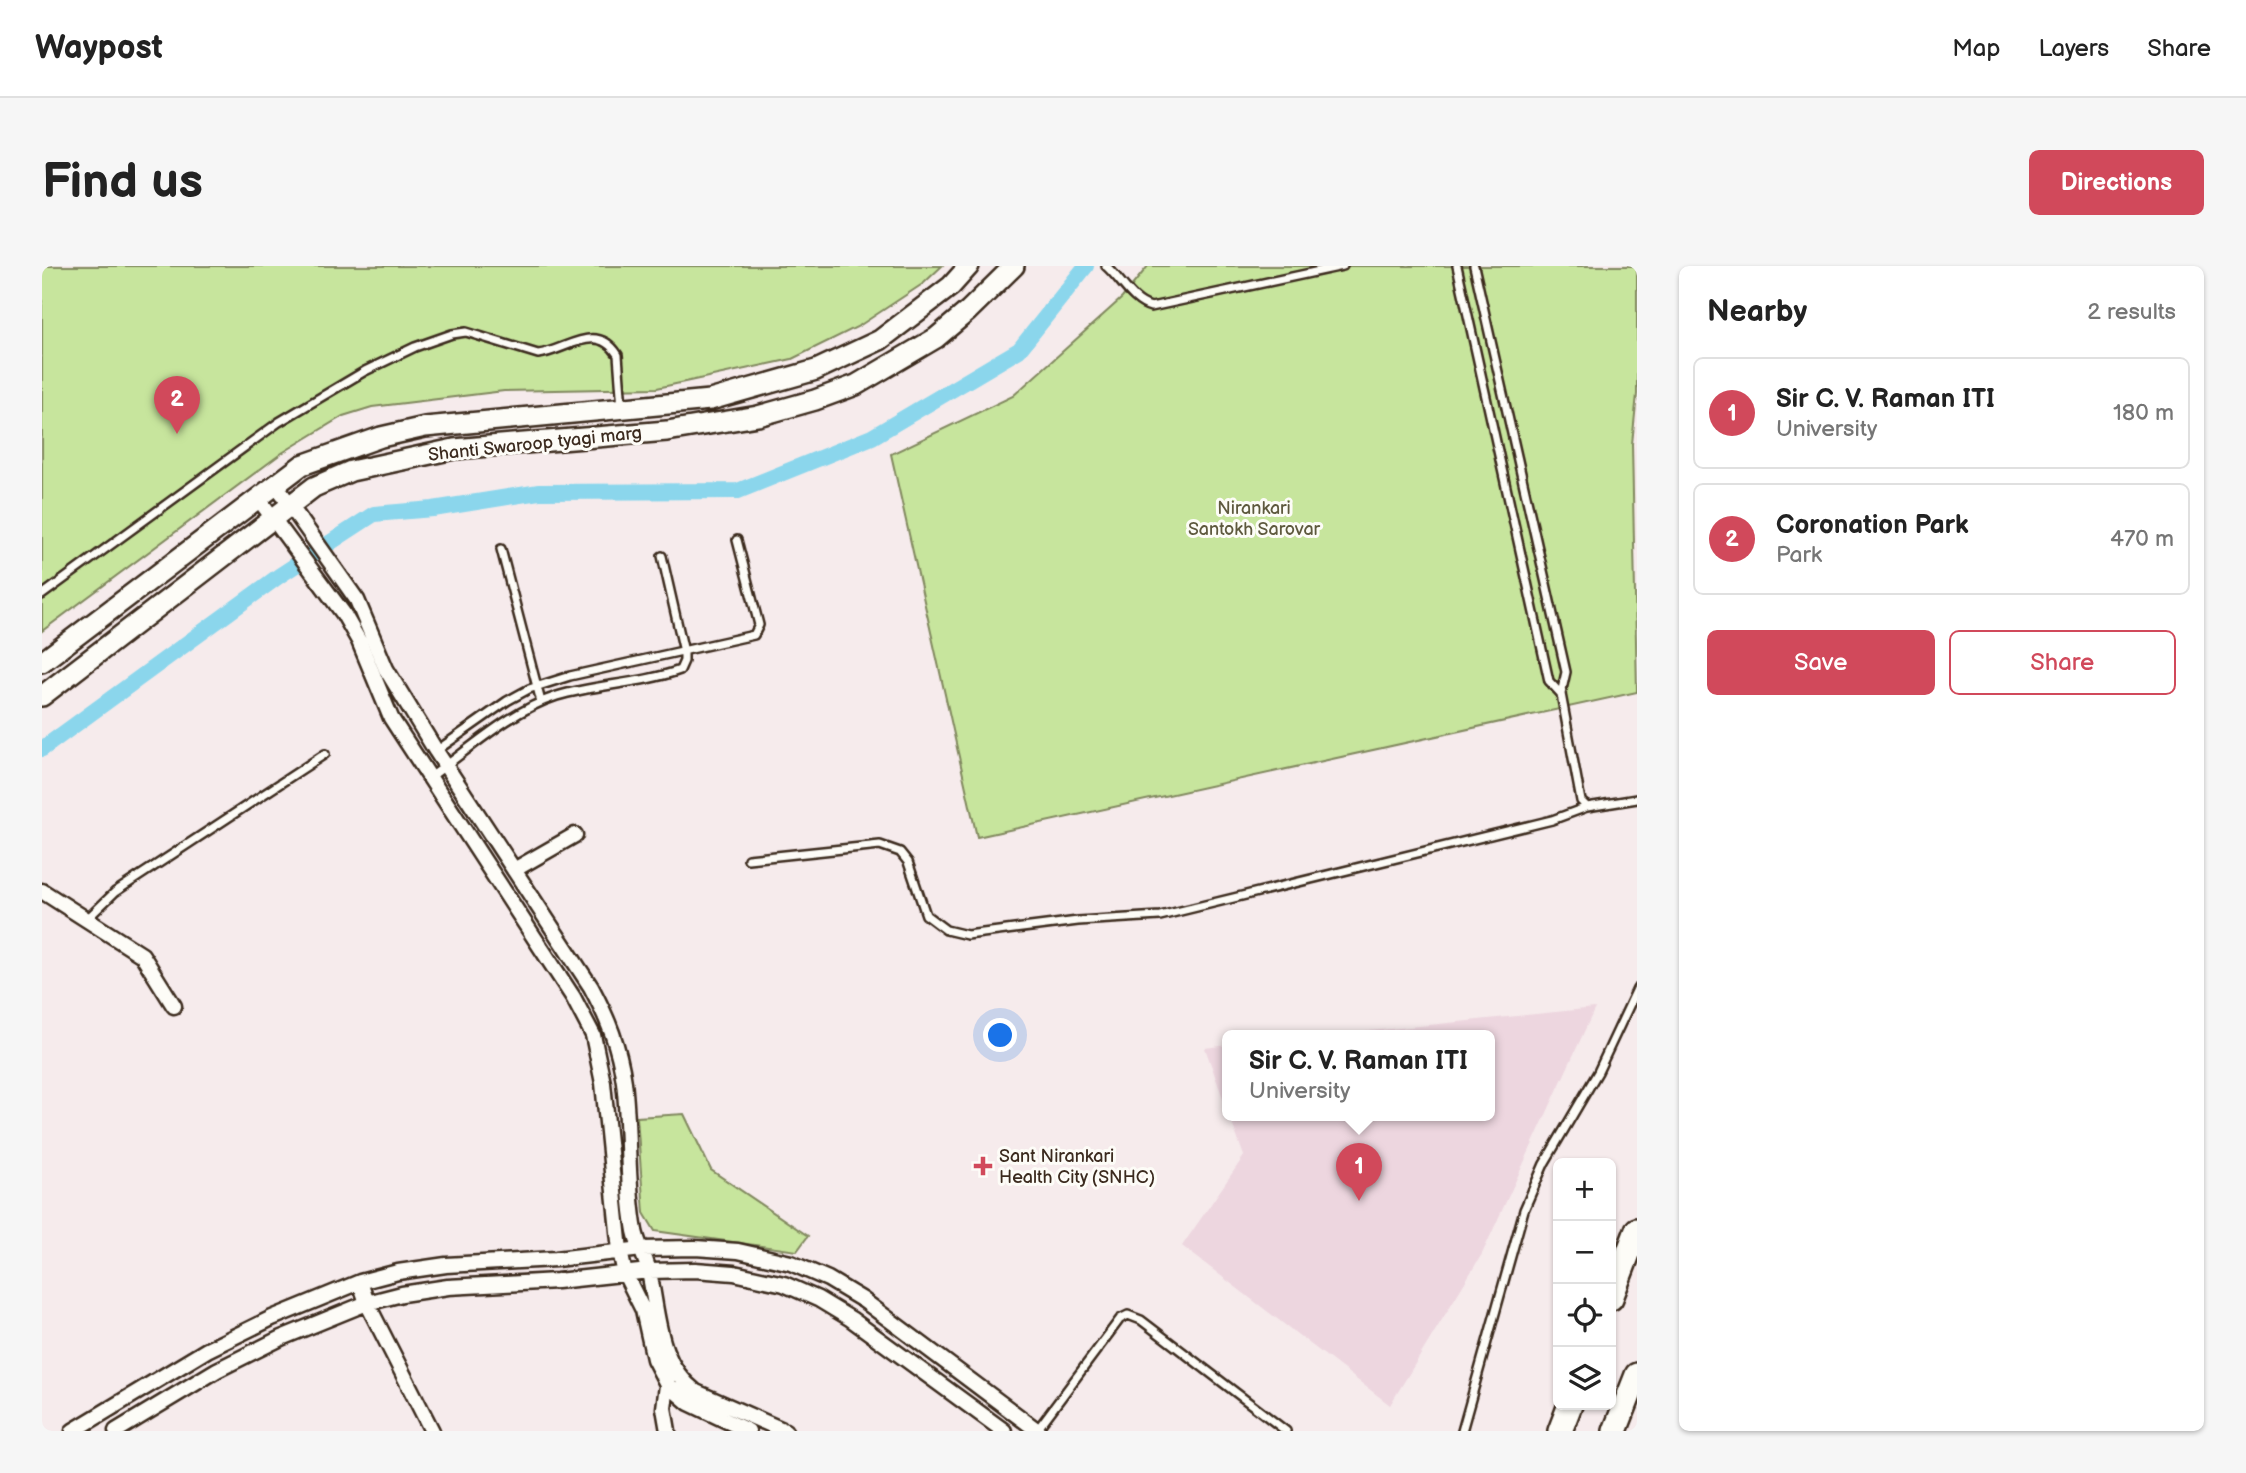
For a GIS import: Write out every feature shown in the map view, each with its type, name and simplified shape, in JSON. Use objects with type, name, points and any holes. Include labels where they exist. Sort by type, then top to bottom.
[{"type":"highway","points":[[1616,1285],[1637,1230]]},
{"type":"highway","points":[[1615,1431],[1637,1375]]},
{"type":"highway","points":[[1560,1431],[1568,1410]]},
{"type":"main road","name":"Shanti Swaroop tyagi marg","points":[[42,662],[302,465],[381,437],[425,427],[710,400],[816,370],[880,340],[951,286],[969,266]]},
{"type":"main road","name":"Shanti Swaroop tyagi marg","points":[[42,696],[314,487],[351,471],[454,449],[667,431],[758,415],[815,400],[856,385],[936,338],[1014,266]]},
{"type":"street","points":[[275,484],[357,600],[391,718],[573,997],[593,1035],[600,1068],[620,1251],[625,1274],[643,1310],[654,1359],[667,1384],[688,1403],[748,1431]]},
{"type":"street","points":[[258,498],[325,591],[386,668],[436,751],[592,986],[612,1029],[620,1065],[636,1234],[649,1271],[671,1366],[685,1384],[696,1392],[785,1431]]},
{"type":"street","points":[[418,762],[436,751]]},
{"type":"street","points":[[491,873],[575,835]]},
{"type":"street","points":[[42,891],[142,955],[174,1006]]},
{"type":"street","points":[[600,1068],[620,1065]]},
{"type":"street","points":[[73,1431],[207,1350],[272,1318],[360,1282],[398,1272],[446,1265],[556,1259],[642,1249],[695,1248],[738,1251],[791,1263],[828,1279],[863,1300],[1037,1430]]},
{"type":"street","points":[[116,1431],[217,1370],[281,1338],[367,1303],[448,1287],[557,1282],[649,1271],[695,1270],[734,1273],[784,1284],[818,1299],[851,1318],[1004,1431]]},
{"type":"street","points":[[360,1282],[367,1303],[432,1431]]},
{"type":"street","points":[[668,1431],[664,1408],[671,1366]]},
{"type":"street","points":[[947,1388],[959,1372]]},
{"type":"street","points":[[165,1376],[176,1395]]},
{"type":"lane","points":[[1106,266],[1143,305],[1151,307],[1343,266]]},
{"type":"lane","points":[[1457,266],[1549,681],[1560,694]]},
{"type":"lane","points":[[1474,266],[1566,672],[1560,694],[1581,800],[1587,807]]},
{"type":"lane","points":[[42,595],[279,422],[365,371],[415,347],[452,334],[475,334],[538,354],[548,353],[578,340],[594,339],[605,342],[613,347],[618,355],[622,410]]},
{"type":"lane","points":[[1475,349],[1492,344]]},
{"type":"lane","points":[[1504,479],[1521,474]]},
{"type":"lane","points":[[436,751],[506,701],[535,687],[570,676],[749,637],[758,631],[759,625],[737,540]]},
{"type":"lane","points":[[501,549],[541,702]]},
{"type":"lane","points":[[429,778],[513,717],[541,702],[575,691],[680,670],[684,652],[662,556]]},
{"type":"lane","points":[[1532,603],[1549,599]]},
{"type":"lane","points":[[86,919],[115,892],[325,754]]},
{"type":"lane","points":[[748,859],[880,845],[892,848],[900,852],[908,862],[926,915],[946,930],[967,935],[1078,921],[1160,916],[1552,820],[1587,807],[1637,799]]},
{"type":"lane","points":[[1462,1431],[1524,1210],[1534,1184],[1598,1072],[1637,989]]},
{"type":"lane","points":[[1037,1430],[1119,1319],[1128,1315],[1141,1320],[1286,1431]]},
{"type":"shaded area","points":[[1595,1008],[1482,1254],[1390,1405],[1182,1246],[1244,1156],[1231,1121],[1495,1121],[1495,1030],[1380,1030]]},
{"type":"shaded area","points":[[1222,1046],[1222,1095],[1205,1048]]},
{"type":"green space","points":[[42,266],[942,266],[924,283],[859,326],[792,359],[657,388],[504,391],[372,407],[343,416],[282,453],[42,631]]},
{"type":"green space","name":"Nirankari Santokh Sarovar","points":[[1148,266],[1637,266],[1637,394],[1632,444],[1637,692],[977,837],[891,454],[1013,396],[1122,298]]},
{"type":"green space","points":[[684,1114],[711,1170],[808,1236],[797,1251],[655,1231],[644,1213],[637,1117]]},
{"type":"waterway","points":[[42,749],[279,576],[374,514],[433,509],[539,492],[738,491],[872,437],[1019,350],[1086,266]]},
{"type":"place","name":"Coronation Park","points":[[177,434]]},
{"type":"place","name":"Sant Nirankari Health City (SNHC)","points":[[983,1166]]},
{"type":"place","name":"Sir C. V. Raman ITI","points":[[1359,1201]]}]
